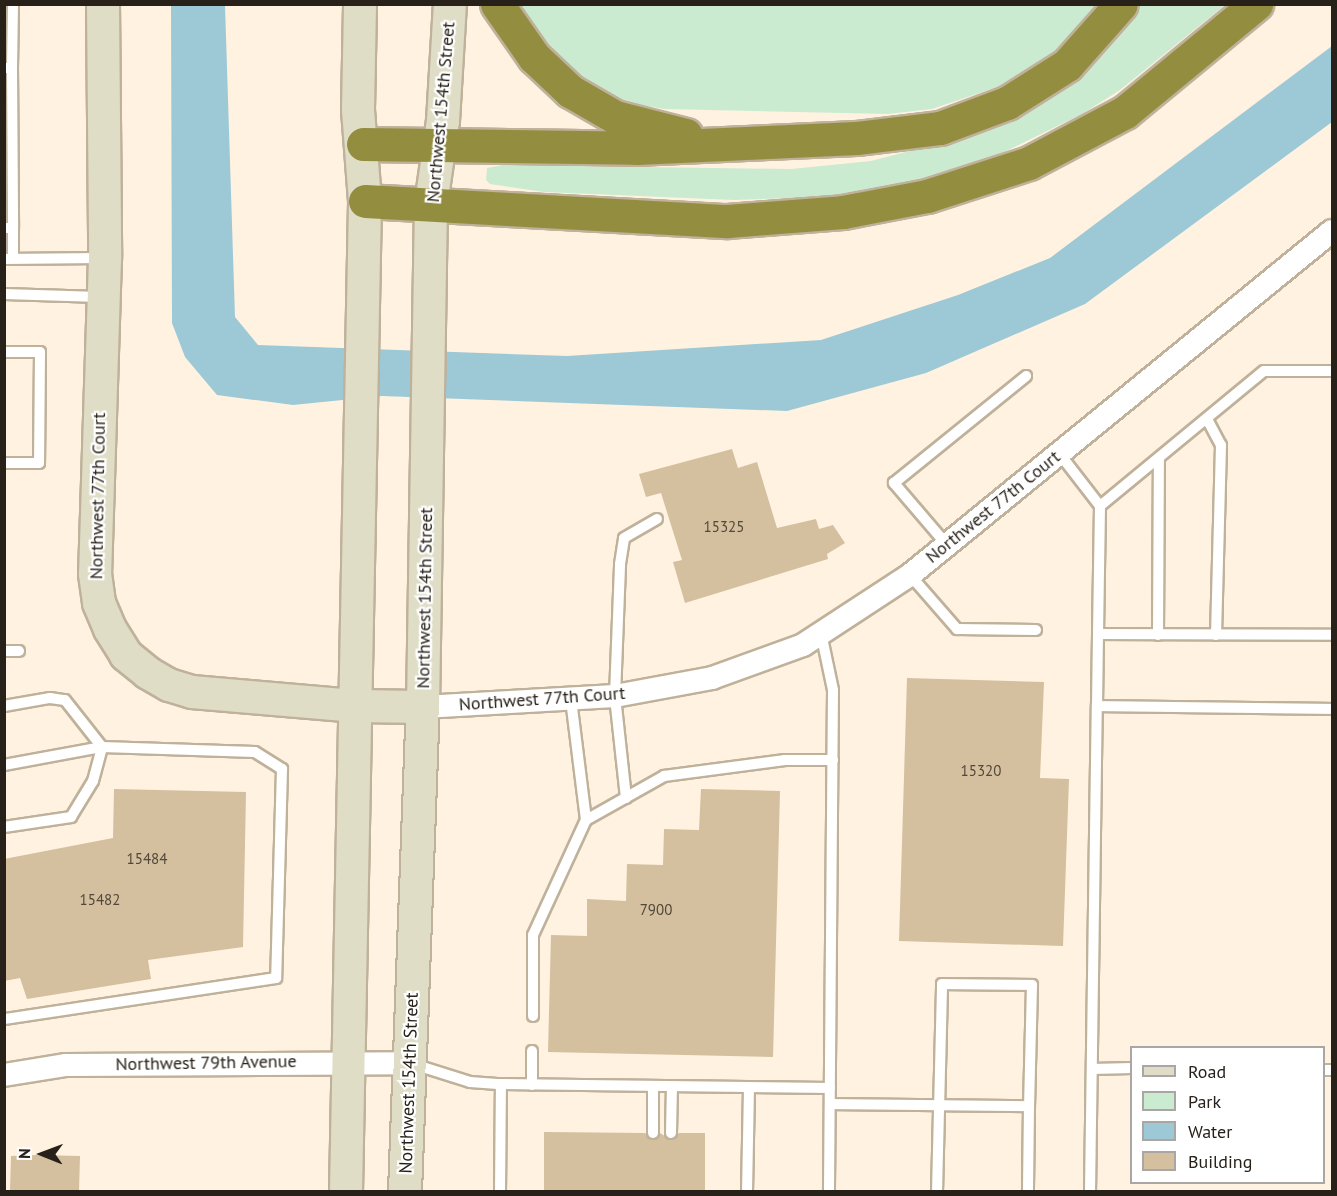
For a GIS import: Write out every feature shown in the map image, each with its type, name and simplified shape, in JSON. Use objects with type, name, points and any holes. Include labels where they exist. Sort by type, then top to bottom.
[{"type":"highway","points":[[496,4],[534,57],[586,101],[628,121],[720,143]]},
{"type":"highway","points":[[363,144],[636,148],[856,138],[940,128],[1007,103],[1067,65],[1122,4]]},
{"type":"highway","points":[[364,201],[727,221],[843,212],[927,196],[1029,163],[1125,112],[1256,4]]},
{"type":"main road","name":"Northwest 77th Court","points":[[103,4],[105,258],[95,574],[99,603],[126,656],[169,685],[192,692],[356,706],[423,707]]},
{"type":"main road","points":[[346,1191],[356,706],[358,425],[364,201],[363,144],[358,110],[360,4]]},
{"type":"main road","name":"Northwest 154th Street","points":[[405,1191],[423,707],[432,204],[450,4]]},
{"type":"street","name":"Northwest 77th Court","points":[[423,707],[615,696],[712,678],[803,645],[909,575],[1332,231]]},
{"type":"street","name":"Northwest 79th Avenue","points":[[4,1075],[66,1065],[409,1063]]},
{"type":"lane","points":[[13,4],[8,68],[9,258],[105,258]]},
{"type":"lane","points":[[4,294],[103,297]]},
{"type":"lane","points":[[4,352],[40,352],[39,463],[4,463]]},
{"type":"lane","points":[[1100,506],[1159,460],[1264,371],[1332,371]]},
{"type":"lane","points":[[947,544],[894,483],[1026,376]]},
{"type":"lane","points":[[1207,419],[1221,445],[1216,635]]},
{"type":"lane","points":[[1059,453],[1100,506],[1090,1191]]},
{"type":"lane","points":[[1158,635],[1159,460]]},
{"type":"lane","points":[[626,798],[615,696],[624,538],[657,519]]},
{"type":"lane","points":[[909,575],[957,629],[1036,630]]},
{"type":"lane","points":[[821,633],[833,690],[829,1191]]},
{"type":"lane","points":[[1098,634],[1332,635]]},
{"type":"lane","points":[[4,651],[19,651]]},
{"type":"lane","points":[[4,706],[50,698],[65,700],[102,747]]},
{"type":"lane","points":[[533,1016],[533,934],[586,820],[571,699]]},
{"type":"lane","points":[[1096,706],[1332,709]]},
{"type":"lane","points":[[4,827],[71,817],[93,782],[102,747]]},
{"type":"lane","points":[[4,765],[102,747],[255,752],[282,769],[276,978],[4,1019]]},
{"type":"lane","points":[[586,820],[664,776],[784,760],[833,760]]},
{"type":"lane","points":[[937,1191],[942,984],[1032,985],[1028,1191]]},
{"type":"lane","points":[[532,1051],[532,1085]]},
{"type":"lane","points":[[409,1063],[470,1082],[501,1084],[830,1088]]},
{"type":"lane","points":[[1092,1069],[1130,1068]]},
{"type":"lane","points":[[500,1191],[501,1084]]},
{"type":"lane","points":[[653,1087],[653,1133]]},
{"type":"lane","points":[[671,1133],[672,1087]]},
{"type":"lane","points":[[747,1191],[749,1088]]},
{"type":"lane","points":[[831,1104],[1029,1106]]},
{"type":"green space","points":[[512,5],[1102,5],[1054,54],[1006,84],[932,109],[888,114],[664,109],[630,103],[602,91],[568,67]]},
{"type":"green space","points":[[1138,5],[1225,5],[1120,90],[1082,114],[994,157],[905,185],[855,196],[734,200],[544,192],[490,184],[486,180],[487,168],[503,165],[791,169],[871,161],[929,146],[986,127],[1084,69],[1104,50]]},
{"type":"water","points":[[171,5],[225,5],[235,317],[258,345],[567,356],[821,340],[958,295],[1050,258],[1332,46],[1332,122],[1085,304],[926,373],[787,411],[382,396],[293,405],[217,395],[185,357],[172,323]]},
{"type":"building","points":[[732,449],[738,468],[757,462],[777,528],[816,519],[819,529],[833,525],[845,543],[827,554],[828,559],[685,603],[673,562],[682,560],[661,493],[646,497],[639,474]]},
{"type":"building","points":[[907,678],[1044,682],[1040,778],[1069,779],[1063,946],[899,941]]},
{"type":"building","points":[[114,789],[246,792],[243,947],[148,960],[151,979],[27,999],[20,978],[4,981],[4,859],[113,838]]},
{"type":"building","points":[[701,789],[780,791],[773,1057],[548,1052],[551,935],[587,936],[587,899],[626,901],[627,864],[663,865],[664,829],[699,830]]},
{"type":"building","points":[[544,1132],[645,1133],[652,1140],[660,1133],[671,1140],[679,1133],[705,1133],[705,1191],[544,1191]]},
{"type":"building","points":[[11,1156],[80,1156],[79,1191],[10,1191]]}]
